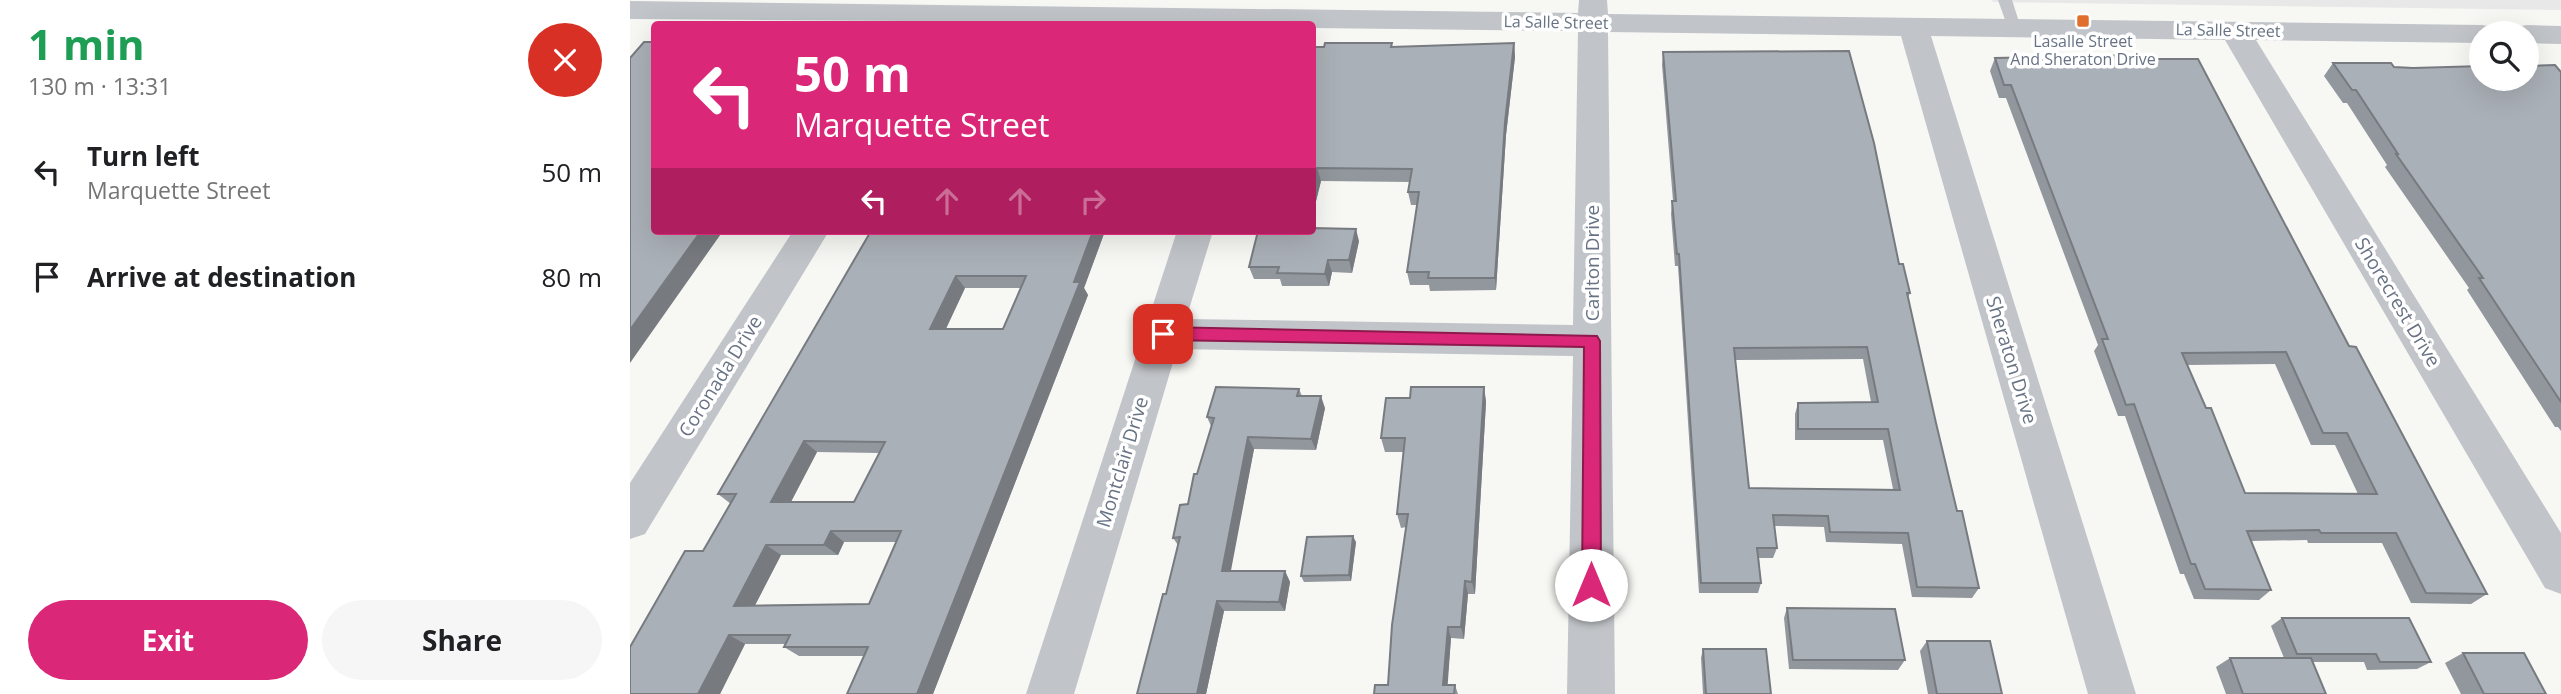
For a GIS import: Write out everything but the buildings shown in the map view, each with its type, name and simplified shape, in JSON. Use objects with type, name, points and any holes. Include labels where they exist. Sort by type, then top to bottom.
[{"type":"street","name":"La Salle Street","points":[[634,9],[1264,14],[1592,11],[1913,26],[2009,14],[2235,31],[2469,34]]},
{"type":"street","name":"Carlton Drive","points":[[1591,694],[1592,11]]},
{"type":"street","name":"Sheraton Drive","points":[[1913,26],[2112,694]]},
{"type":"street","name":"Shorecrest Drive","points":[[2235,31],[2561,573]]},
{"type":"street","points":[[2539,34],[2561,35]]},
{"type":"street","name":"Coronada Drive","points":[[630,520],[808,235]]},
{"type":"street","name":"Montclair Drive","points":[[1050,694],[1194,235]]},
{"type":"street","points":[[1163,334],[1592,341]]},
{"type":"shaded area","points":[[1992,0],[2561,0],[2561,10],[1993,2]]},
{"type":"place","name":"Lasalle Street And Sheraton Drive","points":[[2083,21]]},
{"type":"route","points":[[1163,334],[1592,341],[1591,585]]}]
